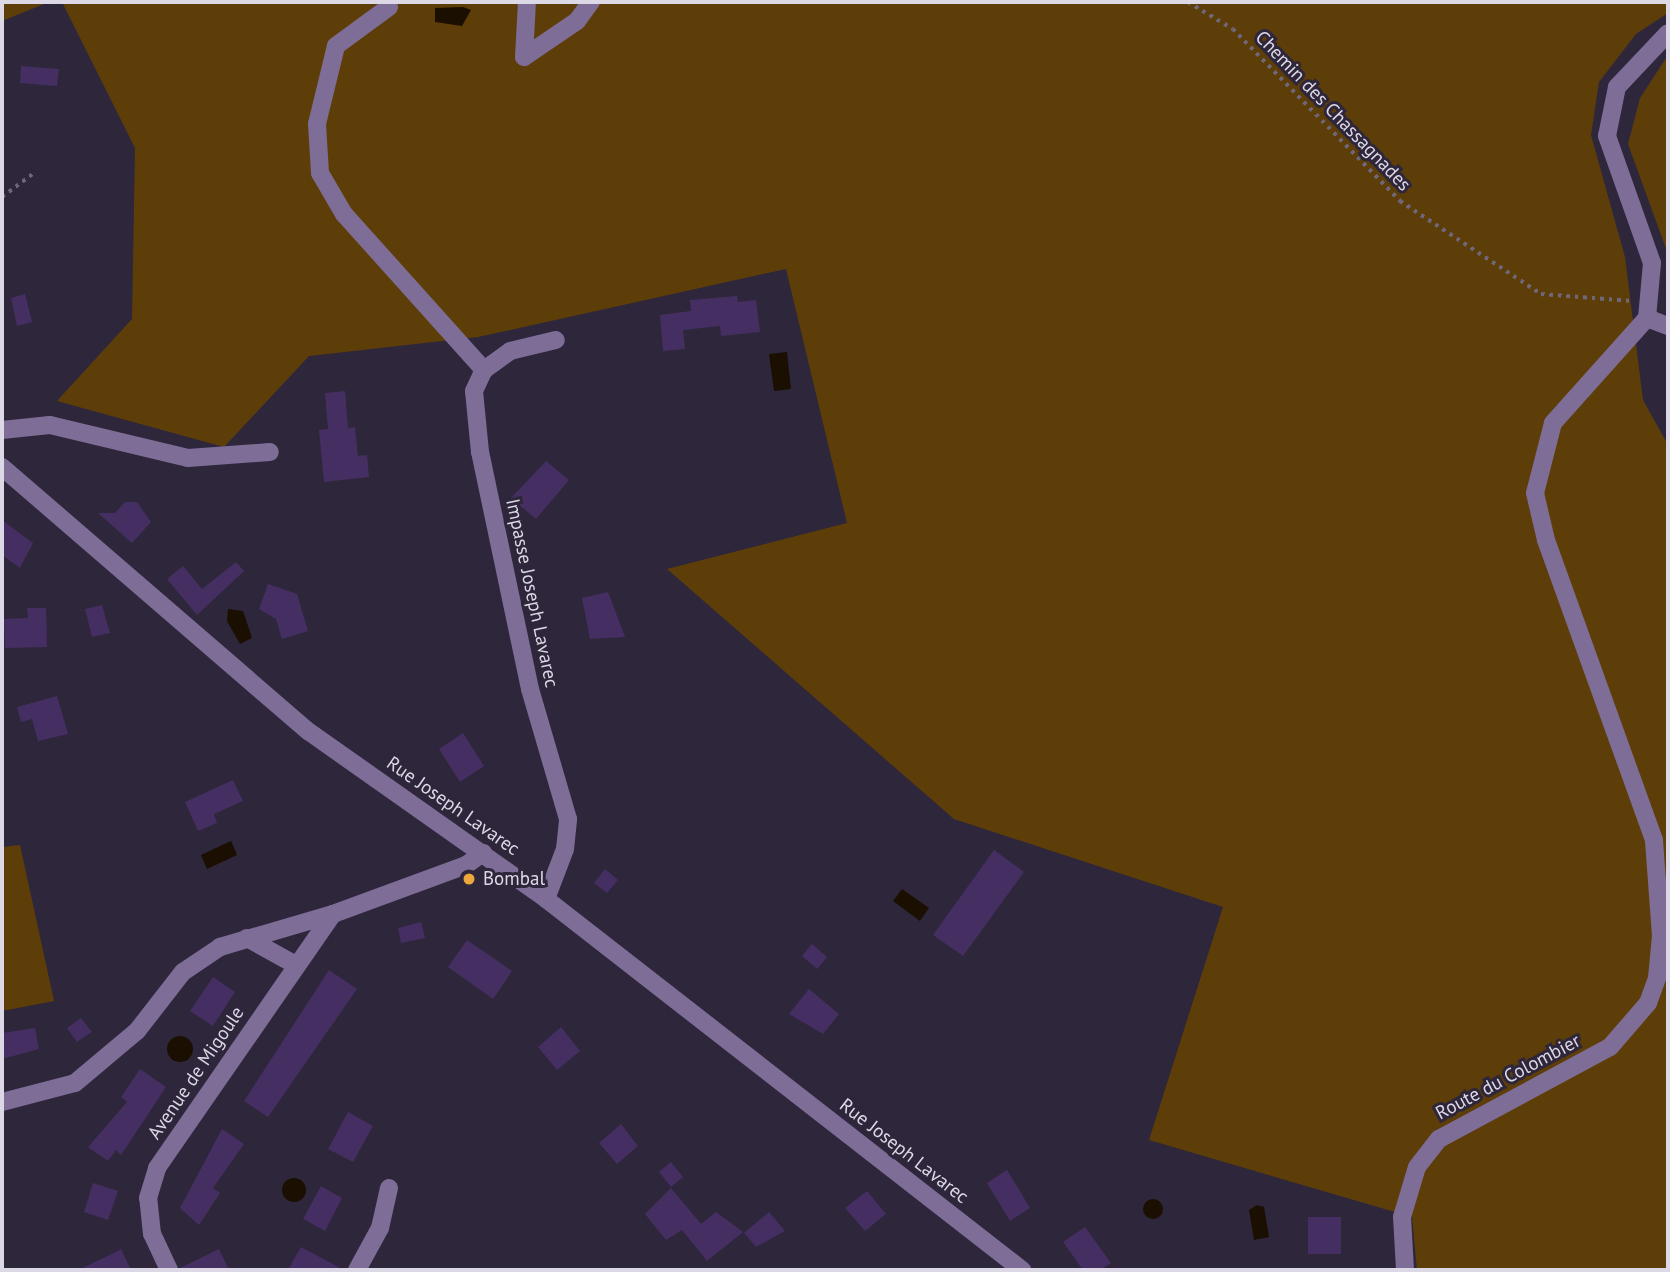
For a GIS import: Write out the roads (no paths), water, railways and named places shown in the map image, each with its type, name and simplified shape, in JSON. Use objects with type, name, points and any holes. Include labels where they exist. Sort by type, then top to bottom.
[{"type":"street","points":[[527,2],[524,57],[577,22],[592,2]]},
{"type":"street","points":[[389,7],[336,46],[317,124],[320,173],[344,214],[484,370],[510,351],[556,340]]},
{"type":"street","points":[[1668,33],[1617,87],[1607,135],[1652,264],[1649,310],[1668,326]]},
{"type":"street","name":"Route du Colombier","points":[[1405,1270],[1402,1217],[1417,1167],[1438,1139],[1610,1047],[1648,1003],[1657,978],[1661,936],[1654,840],[1546,540],[1535,493],[1553,423],[1649,310]]},
{"type":"street","name":"Impasse Joseph Lavarec","points":[[484,370],[474,391],[480,452],[530,689],[568,819],[565,849],[545,899]]},
{"type":"street","points":[[2,430],[50,425],[188,458],[270,452]]},
{"type":"street","name":"Rue Joseph Lavarec","points":[[2,467],[256,690],[545,899],[1022,1270]]},
{"type":"street","points":[[2,1102],[75,1083],[136,1031],[183,972],[247,938],[333,914],[466,865],[483,853]]},
{"type":"street","name":"Avenue de Migoule","points":[[169,1270],[152,1234],[148,1198],[157,1168],[294,964],[333,914]]},
{"type":"street","points":[[247,938],[294,964]]},
{"type":"street","points":[[356,1270],[380,1228],[389,1188]]},
{"type":"place","name":"Bombal","points":[[469,879]]}]
